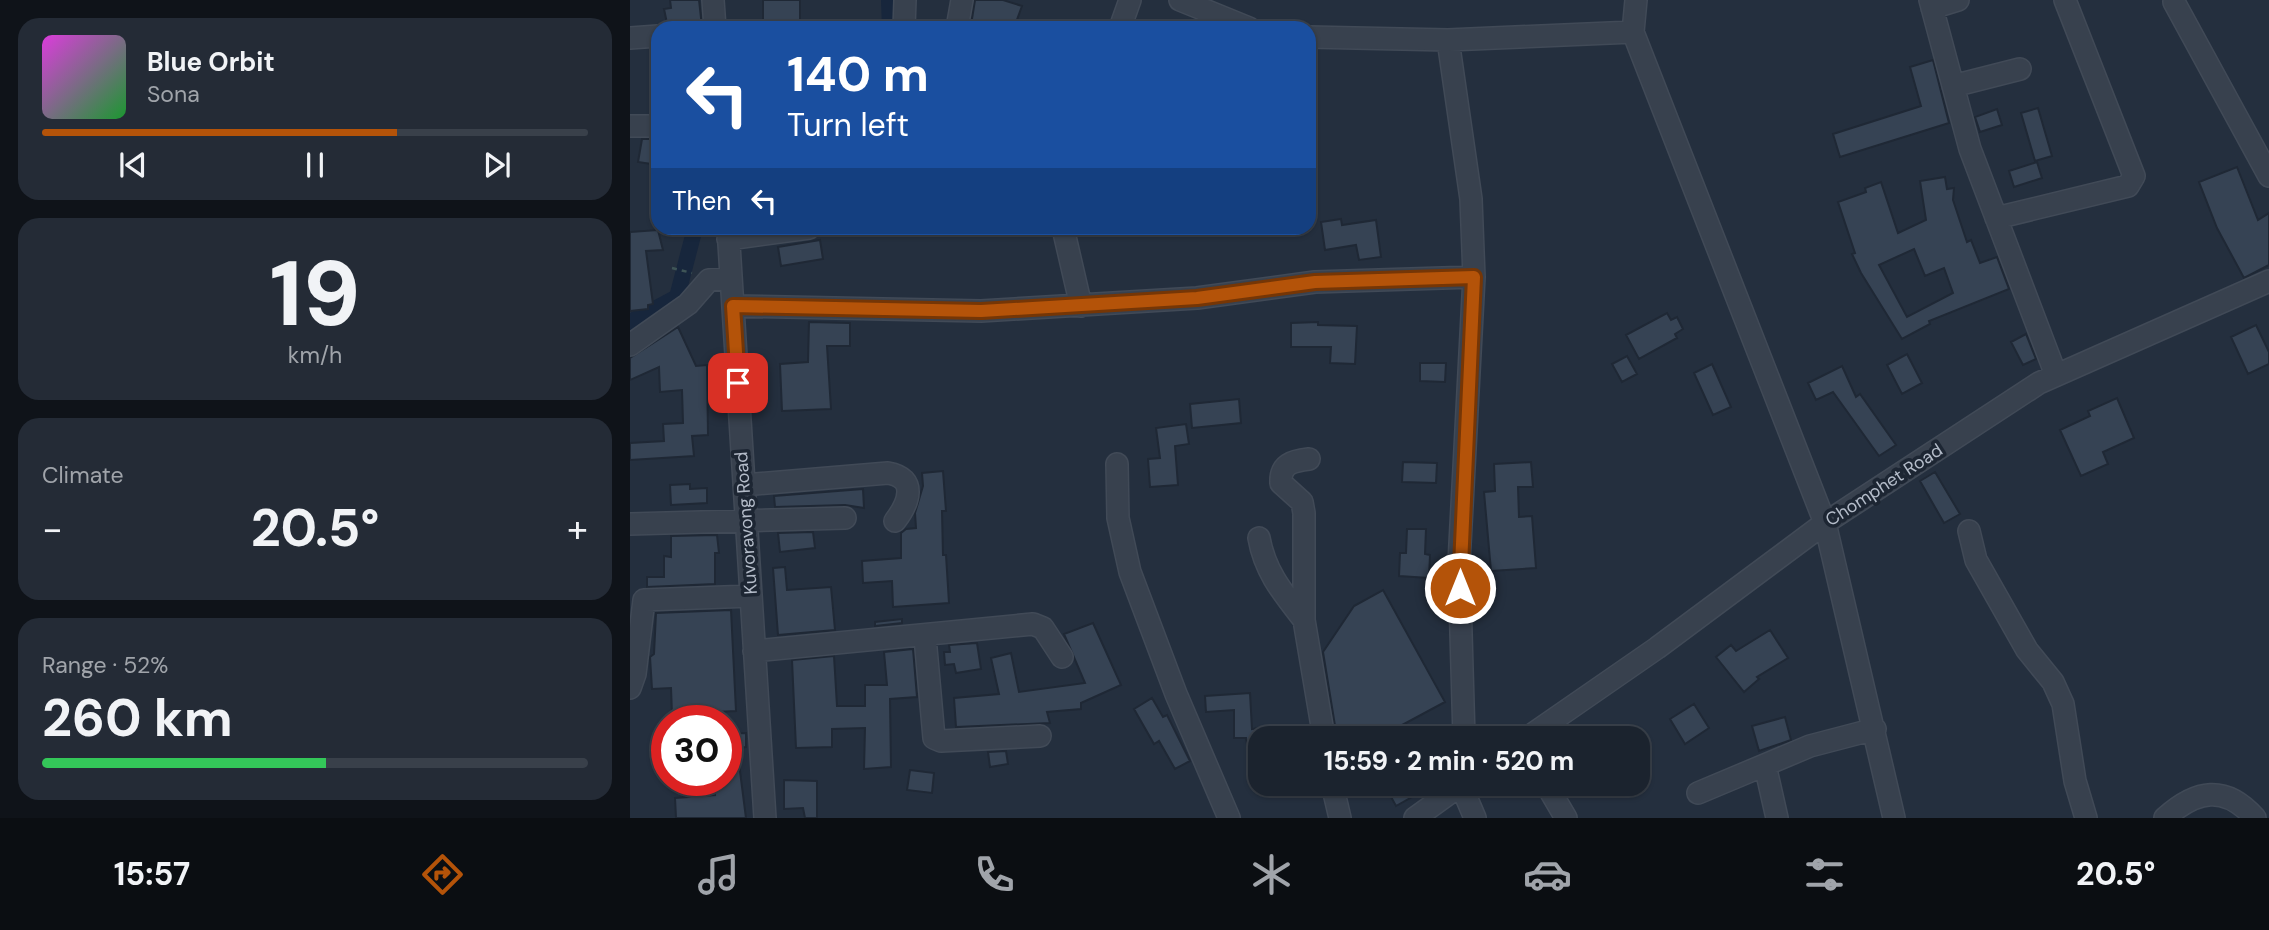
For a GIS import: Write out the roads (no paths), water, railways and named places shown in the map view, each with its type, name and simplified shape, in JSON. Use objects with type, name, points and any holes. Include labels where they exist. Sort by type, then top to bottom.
[{"type":"street","points":[[713,0],[714,21]]},
{"type":"street","points":[[904,21],[905,0]]},
{"type":"street","points":[[957,21],[962,0]]},
{"type":"street","points":[[1122,21],[1130,0]]},
{"type":"street","points":[[1180,0],[1232,21]]},
{"type":"street","points":[[1636,0],[1633,32],[1825,523],[1894,818]]},
{"type":"street","points":[[1958,0],[1931,4],[1970,149],[2056,375]]},
{"type":"street","points":[[1996,218],[2128,186],[2133,182],[2134,176],[2064,0]]},
{"type":"street","points":[[2174,2],[2269,176]]},
{"type":"street","points":[[1316,37],[1448,40],[1633,32]]},
{"type":"street","points":[[630,38],[651,36]]},
{"type":"street","points":[[1448,40],[1471,199],[1474,277],[1459,563],[1464,726]]},
{"type":"street","points":[[1953,86],[2020,69]]},
{"type":"street","points":[[630,126],[651,126]]},
{"type":"street","name":"Kuvoravong Road","points":[[728,235],[765,818]]},
{"type":"street","points":[[1065,235],[1081,306]]},
{"type":"street","points":[[733,306],[981,311],[1197,298],[1315,282],[1474,277]]},
{"type":"street","points":[[630,345],[688,304],[709,279],[731,278]]},
{"type":"street","name":"Chomphet Road","points":[[1544,726],[1657,648],[1825,523],[2039,383],[2269,281]]},
{"type":"street","points":[[1309,460],[1293,461],[1283,468],[1280,474],[1281,483],[1302,502],[1304,513],[1304,620],[1322,726]]},
{"type":"street","points":[[1117,464],[1118,517],[1130,572],[1176,694],[1229,818]]},
{"type":"street","points":[[744,485],[898,474],[904,479],[909,496],[907,505],[895,521]]},
{"type":"street","points":[[630,524],[845,518]]},
{"type":"street","points":[[1969,531],[1976,560],[2027,650],[2053,682],[2063,704],[2075,780],[2086,818]]},
{"type":"street","points":[[1259,538],[1262,556],[1272,579],[1304,620]]},
{"type":"street","points":[[630,688],[635,674],[637,597],[751,596]]},
{"type":"street","points":[[754,651],[925,637],[1033,624],[1043,628],[1062,657]]},
{"type":"street","points":[[925,637],[934,738],[941,741],[1040,736]]},
{"type":"street","points":[[1698,793],[1810,746],[1875,729]]},
{"type":"street","points":[[1765,765],[1777,818]]},
{"type":"street","points":[[2165,818],[2199,794],[2223,794],[2255,818]]},
{"type":"street","points":[[1335,796],[1340,818]]},
{"type":"street","points":[[1415,818],[1445,796]]},
{"type":"street","points":[[1466,796],[1475,818]]},
{"type":"street","points":[[1553,796],[1566,818]]},
{"type":"waterway","points":[[889,0],[890,21]]},
{"type":"waterway","points":[[630,322],[677,297],[693,235]]}]
